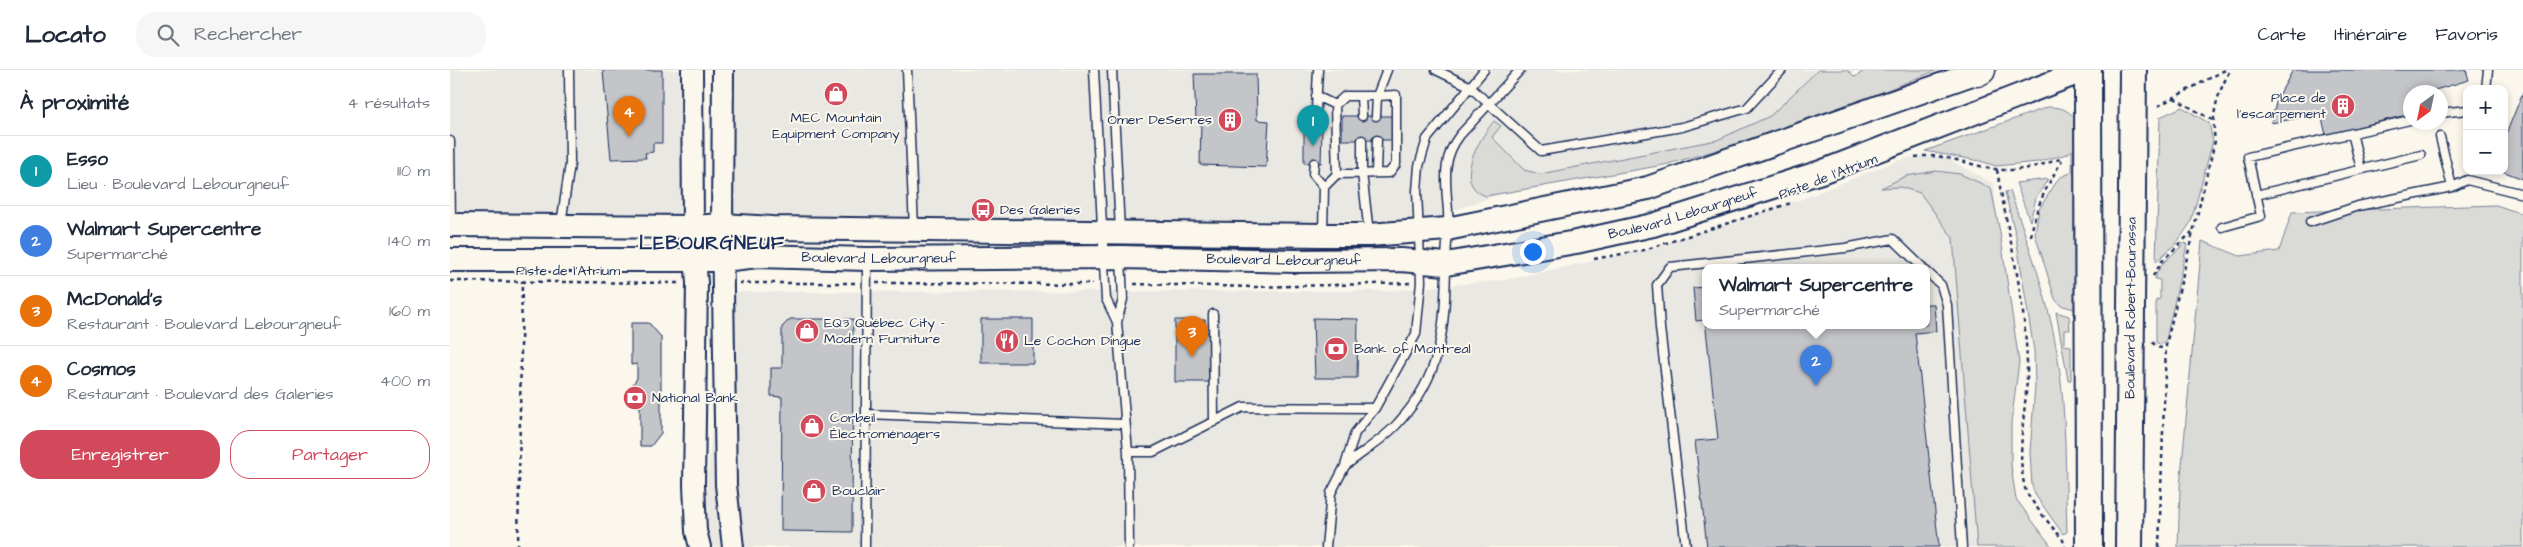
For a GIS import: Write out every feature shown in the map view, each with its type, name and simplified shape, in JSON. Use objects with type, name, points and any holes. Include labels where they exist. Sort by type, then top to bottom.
[{"type":"highway","points":[[2087,70],[2088,547]]},
{"type":"highway","name":"Boulevard Robert-Bourassa","points":[[2129,547],[2133,70]]},
{"type":"main road","name":"Boulevard Lebourgneuf","points":[[451,225],[693,227],[722,225],[772,228],[914,230],[1296,261],[1420,260],[1446,264],[1576,242],[1653,225],[1821,172],[2087,70]]},
{"type":"main road","name":"Boulevard Lebourgneuf","points":[[450,260],[695,258],[723,260],[758,256],[867,259],[1115,245],[1447,230],[1648,188],[1980,71]]},
{"type":"street","points":[[692,70],[693,227],[697,283],[694,485],[696,531],[700,547]]},
{"type":"street","points":[[723,70],[722,225],[726,485],[733,547]]},
{"type":"lane","points":[[560,226],[570,164],[569,70]]},
{"type":"lane","points":[[908,70],[914,230]]},
{"type":"lane","points":[[1094,70],[1123,299],[1117,322],[1124,424],[1128,452],[1129,547]]},
{"type":"lane","points":[[1112,70],[1115,245],[1106,299],[1117,322]]},
{"type":"lane","points":[[1315,129],[1318,70]]},
{"type":"lane","points":[[1376,116],[1377,96],[1386,72],[1377,70]]},
{"type":"lane","points":[[1436,70],[1469,86],[1541,151],[1682,127],[1747,108],[1782,70]]},
{"type":"lane","points":[[1326,547],[1332,493],[1345,466],[1355,434],[1375,408],[1416,334],[1420,260],[1417,191],[1419,166],[1427,139],[1484,70]]},
{"type":"lane","points":[[1345,466],[1398,423],[1432,375],[1444,330],[1448,212],[1445,189],[1445,165],[1456,141],[1520,70]]},
{"type":"lane","points":[[2486,85],[2488,70]]},
{"type":"lane","points":[[1324,187],[1337,174],[1389,173],[1396,164],[1396,94],[1344,96],[1335,106],[1337,174]]},
{"type":"lane","points":[[1316,96],[1335,106]]},
{"type":"lane","points":[[1361,96],[1362,116]]},
{"type":"lane","points":[[2448,112],[2463,110]]},
{"type":"lane","points":[[2222,227],[2261,216],[2248,157],[2403,122]]},
{"type":"lane","points":[[2352,133],[2361,169]]},
{"type":"lane","points":[[2440,137],[2452,187]]},
{"type":"lane","points":[[1362,140],[1362,173],[1369,235]]},
{"type":"lane","points":[[1376,174],[1377,140]]},
{"type":"lane","points":[[450,141],[451,225]]},
{"type":"lane","points":[[2256,194],[2421,155]]},
{"type":"lane","points":[[1314,163],[1314,174],[1324,187],[1323,235]]},
{"type":"lane","points":[[2467,180],[2469,175]]},
{"type":"lane","points":[[2310,222],[2358,206],[2452,187],[2467,180],[2523,194]]},
{"type":"lane","points":[[1686,547],[1660,328],[1657,285],[1662,275],[1670,267],[1845,248],[1893,239],[1919,264]]},
{"type":"lane","points":[[865,547],[867,259]]},
{"type":"lane","points":[[1930,275],[1941,285],[1947,305],[1962,547]]},
{"type":"lane","points":[[1213,314],[1214,422]]},
{"type":"lane","points":[[1128,452],[1153,452],[1243,407],[1375,408]]},
{"type":"lane","points":[[866,414],[1124,424]]},
{"type":"path","points":[[2158,106],[2225,70]]},
{"type":"path","points":[[2159,547],[2166,345],[2215,141],[2212,120],[2218,92],[2230,70]]},
{"type":"path","points":[[2174,98],[2212,120]]},
{"type":"path","points":[[1908,158],[1927,155],[1996,170],[2031,168],[2063,158],[2041,197],[2031,236]]},
{"type":"path","points":[[1996,170],[2022,304],[2027,365],[2022,431],[2024,484],[2026,490],[2063,540],[2065,547]]},
{"type":"path","name":"Piste de l'Atrium","points":[[1587,260],[1644,250],[1793,202]]},
{"type":"path","points":[[2152,278],[2163,260],[2192,232]]},
{"type":"path","name":"Piste de l'Atrium","points":[[450,281],[686,283]]},
{"type":"path","points":[[518,547],[522,281]]},
{"type":"path","points":[[744,283],[1086,284]]},
{"type":"path","points":[[1136,284],[1254,287],[1408,283]]},
{"type":"path","points":[[2152,334],[2152,343],[2157,347],[2162,348],[2166,345]]},
{"type":"shaded area","points":[[450,70],[694,70],[693,227],[450,225]]},
{"type":"shaded area","points":[[723,70],[1856,70],[1755,137],[1696,158],[1530,184],[1448,212],[1447,229],[722,225]]},
{"type":"shaded area","points":[[1818,70],[1847,70],[1855,77],[1865,70],[1937,70],[1789,130],[1664,165],[1486,196],[1476,190],[1471,182],[1469,171],[1476,149],[1494,121],[1501,126],[1492,137],[1524,170],[1540,174],[1717,140],[1770,116]]},
{"type":"shaded area","points":[[2048,107],[2063,109],[2076,119],[2080,225],[2074,309],[2060,305],[2055,299],[2035,234],[2039,209],[2059,178],[2072,172],[2072,150],[2067,154],[2038,162],[1996,166],[1980,161],[1925,151]]},
{"type":"shaded area","points":[[2182,107],[2209,123],[2213,141],[2191,222],[2178,241],[2156,262],[2160,117]]},
{"type":"shaded area","points":[[1927,155],[1946,158],[1994,184],[2018,547],[701,547],[725,292],[1386,291],[1505,280],[1644,250],[1802,199],[1899,160]]},
{"type":"shaded area","points":[[1936,171],[1960,174],[1991,188],[2000,232],[2019,362],[2011,424],[2011,467],[2016,499],[2052,547],[1977,547],[1953,238],[1920,193],[1900,187],[1881,188],[1906,176]]},
{"type":"shaded area","points":[[2048,179],[2036,198],[2030,221],[2016,183]]},
{"type":"shaded area","points":[[2010,191],[2043,291],[2057,352],[2065,442],[2067,532],[2063,534],[2036,496],[2032,486],[2030,452],[2035,386],[2034,351],[2016,237],[2005,192]]},
{"type":"shaded area","points":[[2496,205],[2523,214],[2523,547],[2178,547],[2180,487],[2202,241],[2240,256],[2279,251],[2292,212]]},
{"type":"shaded area","points":[[2185,243],[2187,245],[2166,340],[2161,345],[2156,342],[2156,300],[2160,299],[2160,280],[2155,279],[2157,272],[2164,262]]},
{"type":"shaded area","points":[[2056,312],[2069,316],[2070,330],[2064,330],[2064,345],[2071,346],[2071,380],[2068,380]]},
{"type":"building","points":[[603,70],[662,70],[662,143],[653,143],[653,152],[645,153],[646,158],[611,159]]},
{"type":"building","name":"Place de l'escarpement","points":[[2293,70],[2466,70],[2469,80],[2448,86],[2403,85],[2403,116],[2326,135],[2321,114],[2271,123],[2277,99]]},
{"type":"building","name":"Omer DeSerres","points":[[1194,74],[1256,74],[1257,120],[1269,121],[1266,167],[1200,165],[1201,120],[1196,119]]},
{"type":"building","points":[[2523,92],[2523,179],[2508,173],[2508,129]]},
{"type":"building","points":[[1342,116],[1393,116],[1394,140],[1342,140]]},
{"type":"building","points":[[1304,129],[1322,129],[1321,163],[1304,163]]},
{"type":"building","points":[[1702,287],[1702,320],[1696,321],[1693,288]]},
{"type":"building","points":[[1930,304],[1934,304],[1936,331],[1915,333],[1939,547],[1707,547],[1695,441],[1718,439],[1706,329],[1930,329]]},
{"type":"building","name":"Bank of Montreal","points":[[1313,318],[1358,319],[1357,378],[1315,378]]},
{"type":"building","points":[[790,319],[853,319],[852,532],[781,531],[782,397],[771,396],[771,368],[782,368],[782,327]]},
{"type":"building","name":"Le Cochon Dingue","points":[[981,319],[1033,319],[1033,363],[981,363]]},
{"type":"building","points":[[1175,320],[1205,320],[1205,332],[1210,332],[1209,382],[1175,382]]},
{"type":"building","points":[[631,323],[649,323],[661,337],[661,433],[651,446],[640,446],[640,406],[636,406],[636,391],[632,386],[637,378],[637,364],[631,365]]},
{"type":"place","name":"MEC Mountain Equipment Company","points":[[836,94]]},
{"type":"place","name":"Place de l'escarpement","points":[[2343,106]]},
{"type":"place","name":"Omer DeSerres","points":[[1230,120]]},
{"type":"place","name":"Cosmos","points":[[629,137]]},
{"type":"place","name":"Esso","points":[[1313,146]]},
{"type":"place","name":"Des Galeries","points":[[983,210]]},
{"type":"place","name":"EQ3 Québec City - Modern Furniture","points":[[807,331]]},
{"type":"place","name":"Le Cochon Dingue","points":[[1007,341]]},
{"type":"place","name":"Bank of Montreal","points":[[1336,349]]},
{"type":"place","name":"McDonald's","points":[[1192,357]]},
{"type":"place","name":"Walmart Supercentre","points":[[1816,386]]},
{"type":"place","name":"National Bank","points":[[635,398]]},
{"type":"place","name":"Corbeil Électroménagers","points":[[812,426]]},
{"type":"place","name":"Bouclair","points":[[814,491]]},
{"type":"district","name":"LEBOURGNEUF","points":[[712,243]]}]
